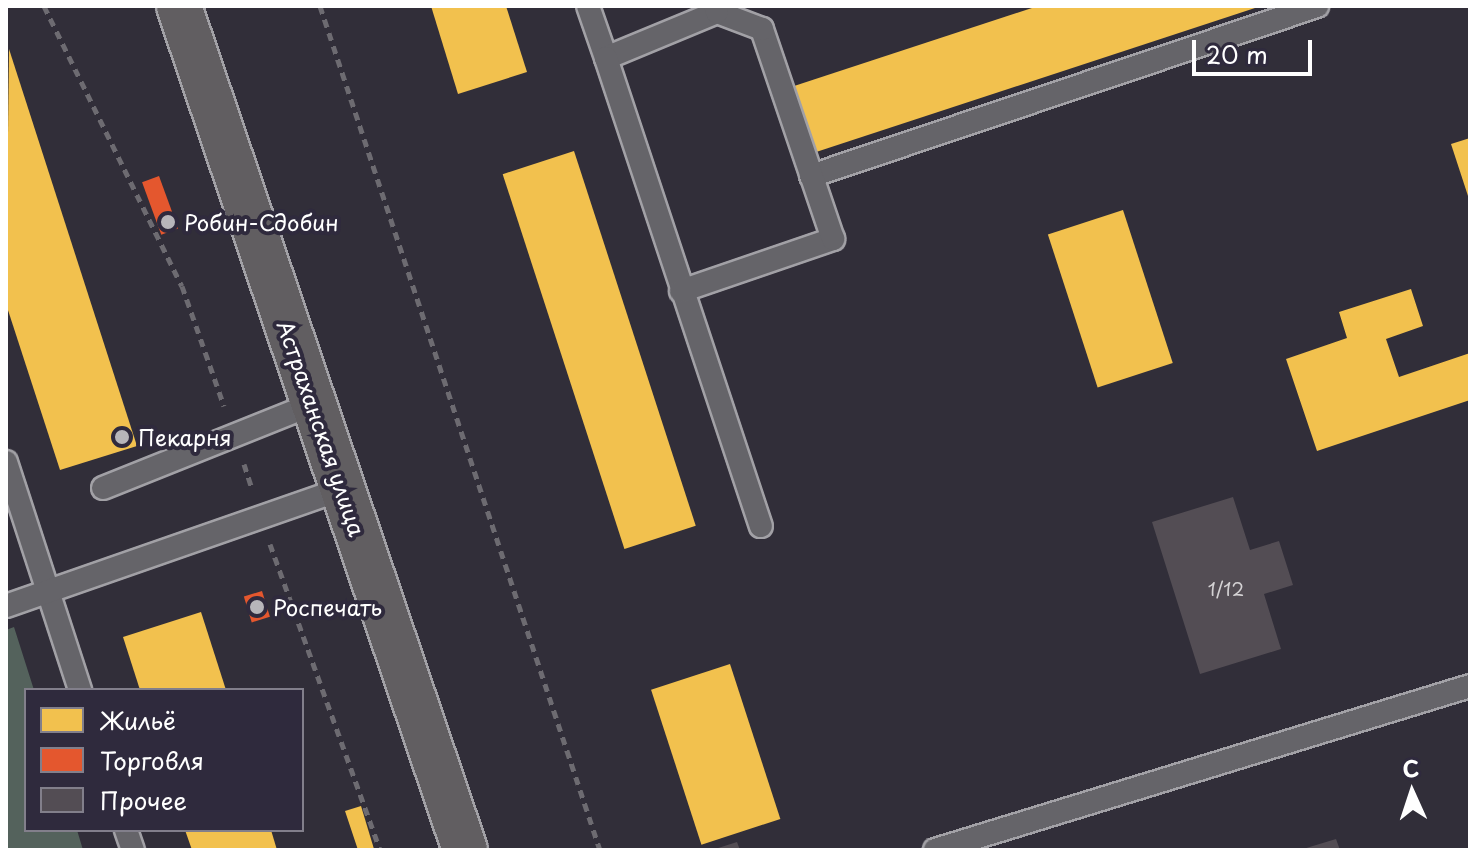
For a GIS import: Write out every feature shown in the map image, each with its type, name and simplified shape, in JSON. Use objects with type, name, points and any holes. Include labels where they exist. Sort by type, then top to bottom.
[{"type":"main road","name":"Астраханская улица","points":[[179,6],[465,850]]},
{"type":"lane","points":[[588,6],[761,526]]},
{"type":"lane","points":[[811,176],[1317,6]]},
{"type":"lane","points":[[606,58],[716,9],[762,29],[833,239],[681,291]]},
{"type":"lane","points":[[103,488],[313,404]]},
{"type":"lane","points":[[6,462],[79,688]]},
{"type":"lane","points":[[6,606],[342,489]]},
{"type":"lane","points":[[935,850],[1470,686]]},
{"type":"path","points":[[320,6],[600,850]]},
{"type":"shaded area","points":[[14,627],[33,688],[24,688],[24,832],[78,832],[83,850],[6,850],[6,630]]},
{"type":"building: Жильё","points":[[431,6],[506,6],[527,72],[458,94]]},
{"type":"building: Жильё","points":[[1038,6],[1255,8],[807,155],[785,89]]},
{"type":"building: Жильё","points":[[9,49],[137,446],[60,470],[6,304]]},
{"type":"building: Жильё","points":[[1470,138],[1470,199],[1469,199],[1451,144]]},
{"type":"building: Жильё","points":[[574,151],[696,526],[624,549],[503,174]]},
{"type":"building: Жильё","points":[[1123,210],[1173,363],[1098,388],[1048,234]]},
{"type":"building: Жильё","points":[[1411,289],[1423,326],[1386,339],[1399,377],[1470,353],[1470,400],[1317,451],[1286,359],[1347,338],[1339,312]]},
{"type":"building: Жильё","points":[[201,612],[225,688],[139,688],[123,637]]},
{"type":"building: Жильё","points":[[730,664],[780,819],[701,845],[651,690]]},
{"type":"building: Жильё","points":[[361,806],[374,849],[358,850],[345,811]]},
{"type":"building: Жильё","points":[[186,832],[272,832],[277,850],[192,850]]},
{"type":"building: Торговля","points":[[159,176],[178,229],[161,235],[142,182]]},
{"type":"building: Торговля","name":"Роспечать","points":[[262,591],[270,617],[252,622],[244,597]]},
{"type":"building: Прочее","points":[[1233,497],[1250,550],[1279,541],[1293,585],[1264,594],[1281,649],[1200,674],[1152,522]]},
{"type":"building: Прочее","points":[[1336,839],[1340,850],[1303,850],[1303,849]]},
{"type":"building: Прочее","points":[[737,842],[740,850],[715,850],[715,849]]},
{"type":"place","name":"Робин-Сдобин","points":[[168,222]]},
{"type":"place","name":"Пекарня","points":[[122,437]]},
{"type":"place","name":"Роспечать","points":[[257,607]]}]
